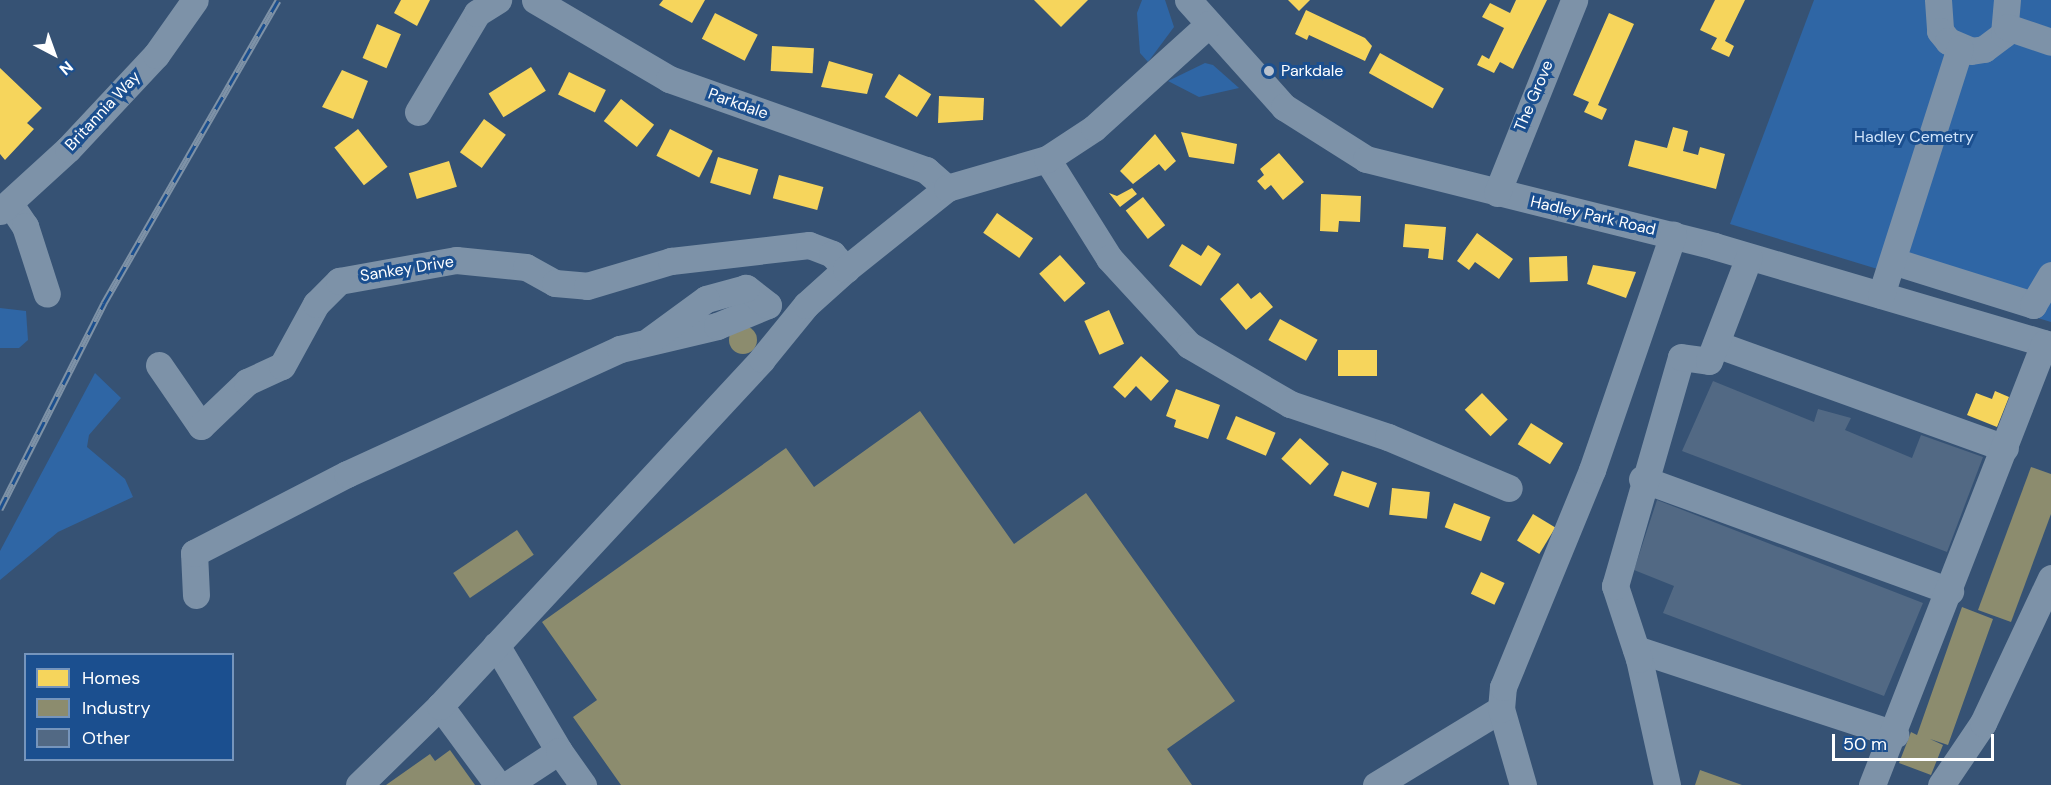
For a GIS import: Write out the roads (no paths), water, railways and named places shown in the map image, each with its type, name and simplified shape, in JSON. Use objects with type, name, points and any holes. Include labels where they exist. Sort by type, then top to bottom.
[{"type":"street","name":"Britannia Way","points":[[5,208],[156,55],[195,0]]},
{"type":"street","points":[[418,112],[477,13],[498,0]]},
{"type":"street","name":"Parkdale","points":[[535,0],[669,79],[926,170],[947,188]]},
{"type":"street","name":"Hadley Park Road","points":[[1188,0],[1284,107],[1333,142],[1407,172],[1673,235],[2047,344]]},
{"type":"street","name":"The Grove","points":[[1497,193],[1574,0]]},
{"type":"street","points":[[1938,0],[1940,31],[1960,48],[1984,49],[2007,27],[2007,0]]},
{"type":"street","points":[[359,785],[440,706],[812,300],[846,269],[947,188],[1047,159],[1094,128],[1209,24]]},
{"type":"street","points":[[2007,27],[2051,42]]},
{"type":"street","points":[[1881,295],[1960,48]]},
{"type":"street","points":[[1047,159],[1109,258],[1189,345],[1290,404],[1398,440],[1509,488]]},
{"type":"street","points":[[5,208],[25,226],[46,294]]},
{"type":"street","points":[[1522,785],[1501,709],[1503,687],[1592,470],[1673,235]]},
{"type":"street","name":"Sankey Drive","points":[[159,365],[201,426],[247,382],[282,366],[316,304],[339,281],[456,260],[526,267],[555,283],[587,286],[671,261],[809,245],[832,254],[846,269]]},
{"type":"street","points":[[1666,785],[1636,649],[1615,586],[1642,479],[1681,357],[1709,361],[1749,257]]},
{"type":"street","points":[[1893,261],[2033,305],[2051,275]]},
{"type":"street","points":[[196,595],[194,553],[347,474],[650,340],[706,299],[746,288],[768,305],[812,300]]},
{"type":"street","points":[[1716,344],[2005,448]]},
{"type":"street","points":[[1872,785],[1895,734],[2047,344]]},
{"type":"street","points":[[1642,479],[1950,591]]},
{"type":"street","points":[[1941,785],[1983,723],[2051,578]]},
{"type":"street","points":[[496,645],[559,752],[583,785]]},
{"type":"street","points":[[1636,649],[1895,734]]},
{"type":"street","points":[[440,706],[498,785]]},
{"type":"street","points":[[1376,785],[1501,709]]},
{"type":"street","points":[[507,785],[559,752]]},
{"type":"railway","points":[[0,509],[104,303],[278,0]]},
{"type":"place","name":"Parkdale","points":[[1269,71]]},
{"type":"park label","name":"Hadley Cemetry","points":[[1914,137]]}]
